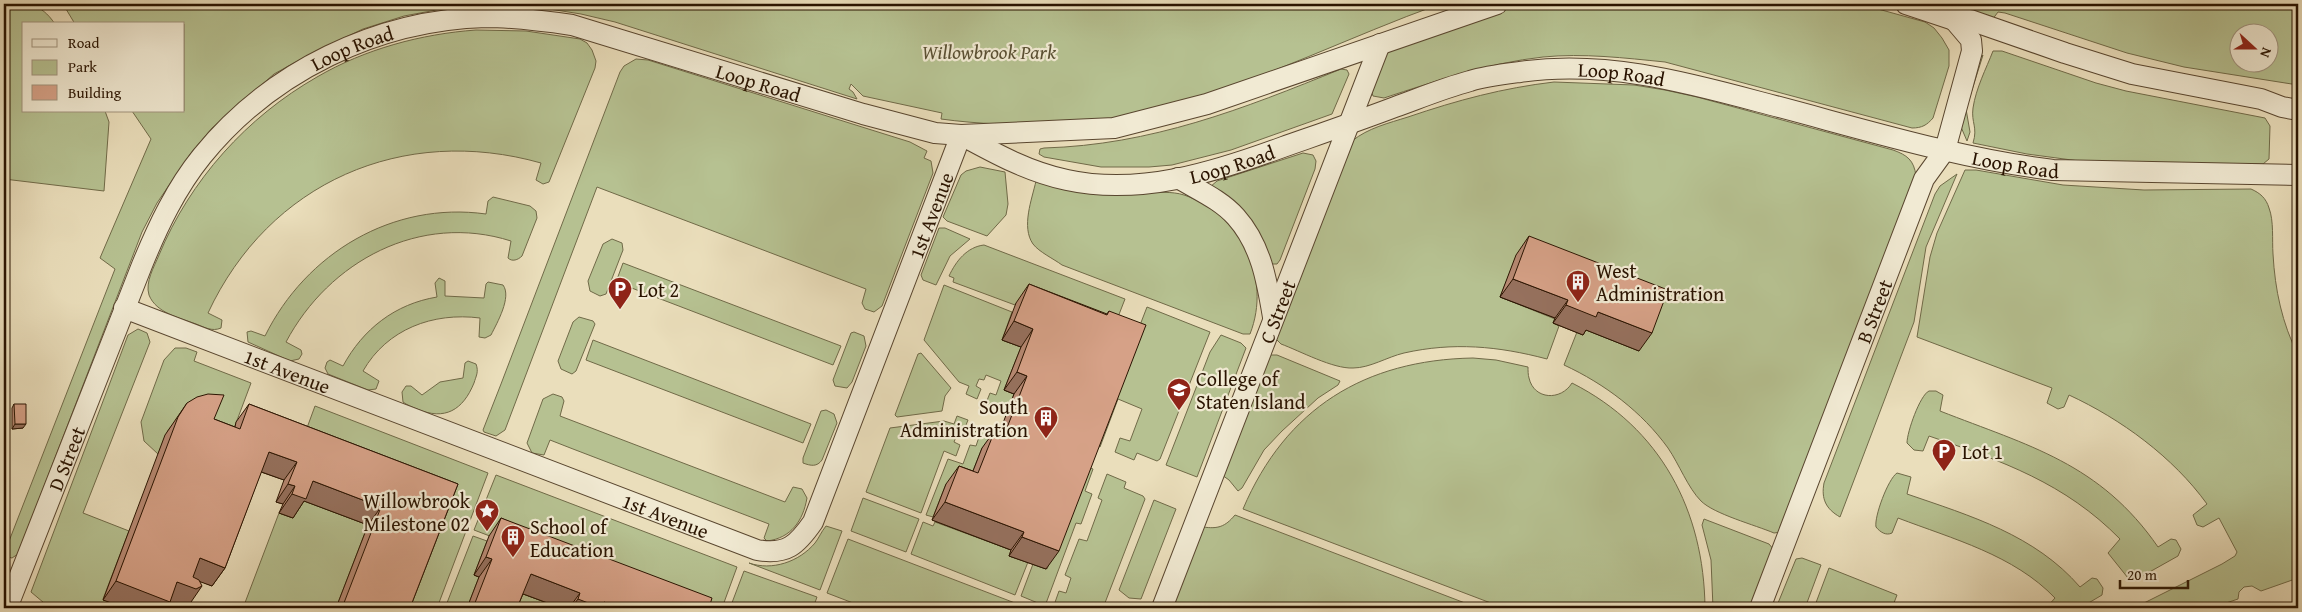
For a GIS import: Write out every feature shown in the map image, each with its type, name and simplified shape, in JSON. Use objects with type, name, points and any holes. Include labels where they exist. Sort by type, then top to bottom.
[{"type":"street","name":"Loop Road","points":[[124,308],[159,225],[179,189],[202,156],[235,121],[264,97],[307,68],[348,46],[410,26],[486,17],[527,19],[572,25],[863,114],[935,132],[961,135],[1114,128],[1207,104],[1497,4]]},
{"type":"street","points":[[1906,4],[1954,20],[1970,20],[2065,54],[2132,74],[2261,100],[2282,108],[2298,110]]},
{"type":"street","name":"B Street","points":[[1760,608],[1924,179],[1945,150],[1972,51],[1971,40],[1954,20]]},
{"type":"street","name":"C Street","points":[[1162,608],[1380,44]]},
{"type":"street","name":"Loop Road","points":[[961,135],[1018,165],[1067,180],[1105,184],[1146,184],[1232,165],[1472,80],[1523,71],[1584,68],[1636,73],[1692,84],[1945,150],[2026,167],[2053,170],[2298,175]]},
{"type":"street","name":"1st Avenue","points":[[124,308],[757,550],[769,552],[784,551],[797,543],[813,522],[961,135]]},
{"type":"street","points":[[1178,178],[1219,203],[1236,217],[1251,240],[1263,264],[1273,319]]},
{"type":"street","name":"D Street","points":[[7,608],[11,576],[124,308]]},
{"type":"green space","points":[[4,4],[20,4],[39,8],[53,22],[22,22],[22,112],[105,112],[109,122],[104,191],[4,179]]},
{"type":"green space","name":"Willowbrook Park","points":[[56,4],[1440,4],[1242,83],[1174,105],[1118,117],[1058,124],[1028,125],[941,119],[942,113],[863,96],[851,84],[849,89],[857,99],[615,22],[581,14],[524,5],[447,8],[404,16],[363,29],[316,51],[274,74],[212,128],[191,153],[157,203],[142,232],[18,554],[12,558],[4,556],[4,554],[115,269],[100,258],[151,139],[133,112],[185,112],[185,22],[74,22],[66,9]]},
{"type":"green space","points":[[1525,4],[1860,4],[1925,22],[1934,28],[1949,50],[1949,66],[1933,118],[1924,126],[1916,128],[1665,62],[1604,56],[1558,56],[1523,60],[1462,73],[1384,98],[1373,96],[1372,93],[1382,62],[1387,53],[1396,47],[1430,32]]},
{"type":"green space","points":[[1946,4],[2298,4],[2298,85],[2184,67],[2127,53],[1998,12],[1992,20]]},
{"type":"green space","points":[[476,30],[526,31],[580,39],[587,43],[592,50],[596,61],[595,68],[549,182],[543,184],[536,180],[541,163],[490,153],[439,152],[391,159],[346,174],[304,198],[266,229],[234,267],[208,313],[222,320],[221,328],[208,329],[176,317],[163,311],[152,301],[148,290],[151,275],[172,227],[187,201],[223,153],[267,111],[317,77],[354,58],[414,39]]},
{"type":"green space","points":[[1993,51],[2002,51],[2096,83],[2126,91],[2265,118],[2270,126],[2269,159],[2263,164],[2094,163],[2027,154],[1973,143],[1975,133],[1974,101]]},
{"type":"green space","points":[[1983,55],[1966,109],[1970,132],[1967,141],[1961,127],[1979,59]]},
{"type":"green space","points":[[636,59],[648,60],[910,142],[927,151],[924,158],[931,161],[933,173],[882,306],[874,312],[865,309],[862,303],[866,289],[597,187],[505,430],[496,436],[484,432],[483,430],[620,72],[624,66]]},
{"type":"green space","points":[[1341,69],[1347,70],[1349,74],[1332,114],[1231,150],[1172,165],[1149,167],[1101,167],[1044,157],[1039,154],[1040,149],[1044,148],[1122,140],[1196,122],[1268,98]]},
{"type":"green space","points":[[1554,82],[1634,85],[1697,97],[1893,150],[1906,156],[1912,162],[1916,176],[1781,532],[1774,533],[1725,515],[1707,506],[1696,496],[1668,448],[1647,423],[1608,390],[1564,365],[1577,332],[1583,335],[1517,255],[1500,297],[1555,319],[1553,323],[1559,326],[1547,359],[1493,348],[1440,347],[1404,353],[1359,368],[1345,368],[1326,363],[1281,344],[1275,338],[1352,141],[1379,126],[1445,105],[1499,91]]},
{"type":"green space","points":[[1303,153],[1313,155],[1316,161],[1315,169],[1280,260],[1277,264],[1272,264],[1210,187],[1217,181]]},
{"type":"green space","points":[[980,167],[1005,172],[1008,204],[1006,215],[987,236],[947,221],[943,217],[961,175],[966,171]]},
{"type":"green space","points":[[1965,170],[1976,170],[2063,185],[2144,190],[2251,189],[2260,194],[2268,204],[2271,213],[2274,267],[2280,306],[2298,355],[2298,578],[2261,591],[2252,586],[2244,587],[2239,592],[2238,599],[2211,608],[2134,608],[2222,564],[2235,556],[2237,552],[2219,518],[2203,527],[2197,525],[2193,515],[2207,504],[2162,455],[2127,428],[2069,395],[2064,407],[2058,409],[2047,403],[2052,388],[1917,337],[1930,257],[1937,233]]},
{"type":"green space","points":[[1957,174],[1926,247],[1914,322],[1840,517],[1831,511],[1824,499],[1824,483],[1935,194],[1940,186]]},
{"type":"green space","points":[[1036,181],[1175,193],[1204,204],[1221,217],[1236,233],[1247,251],[1254,270],[1257,291],[1256,313],[1250,334],[1243,334],[1062,265],[1043,253],[1033,244],[1028,230],[1028,213]]},
{"type":"green space","points":[[493,197],[530,206],[536,211],[537,218],[522,256],[519,259],[513,260],[508,258],[511,241],[477,234],[443,233],[411,239],[380,250],[352,267],[327,288],[304,313],[286,342],[301,350],[302,354],[299,359],[290,361],[248,342],[247,332],[251,331],[265,336],[282,306],[304,280],[328,257],[356,239],[386,225],[418,216],[451,212],[486,214],[488,201]]},
{"type":"green space","points":[[939,228],[945,228],[970,239],[950,256],[936,285],[923,280],[921,275]]},
{"type":"green space","points":[[612,239],[622,243],[623,250],[606,294],[600,296],[590,291],[588,281],[603,244]]},
{"type":"green space","points":[[984,245],[1125,299],[1111,335],[1016,303],[1015,305],[953,282],[954,278],[949,276],[959,260],[972,249]]},
{"type":"green space","points":[[623,263],[841,346],[833,365],[616,282]]},
{"type":"green space","points":[[439,278],[445,281],[445,296],[484,298],[488,282],[503,285],[506,296],[505,303],[491,335],[485,338],[479,337],[480,318],[445,318],[429,321],[413,326],[398,334],[373,356],[363,371],[379,381],[376,389],[368,390],[328,374],[325,368],[327,362],[330,360],[343,366],[360,341],[382,320],[407,306],[437,297],[435,283]]},
{"type":"green space","points":[[944,285],[1012,312],[1002,340],[1021,347],[1004,390],[1014,394],[1007,411],[986,403],[990,393],[996,395],[1001,381],[986,375],[984,380],[979,379],[976,386],[981,389],[977,399],[966,394],[969,386],[959,382],[924,340]]},
{"type":"green space","points":[[1147,307],[1210,332],[1160,459],[1157,461],[1137,453],[1134,460],[1115,452],[1120,438],[1130,441],[1142,409],[1118,399],[1100,447],[1094,444]]},
{"type":"green space","points":[[579,317],[593,321],[595,324],[576,371],[572,374],[561,369],[558,361],[573,322]]},
{"type":"green space","points":[[138,329],[147,333],[150,342],[83,513],[129,531],[103,599],[125,608],[117,608],[105,603],[101,608],[50,608],[31,592],[128,335]]},
{"type":"green space","points":[[854,332],[864,336],[866,346],[852,382],[847,388],[835,386],[833,380],[851,333]]},
{"type":"green space","points":[[1221,335],[1241,343],[1246,348],[1197,477],[1166,465],[1210,352]]},
{"type":"green space","points":[[593,340],[811,424],[803,443],[586,360]]},
{"type":"green space","points":[[175,348],[186,348],[197,352],[194,361],[251,383],[227,447],[175,422],[168,430],[158,454],[144,441],[141,422],[164,360]]},
{"type":"green space","points":[[921,353],[951,388],[945,396],[942,411],[897,417],[895,415],[918,354]]},
{"type":"green space","points":[[1268,355],[1277,355],[1340,381],[1338,385],[1318,398],[1264,450],[1242,488],[1238,491],[1222,475]]},
{"type":"green space","points":[[1473,358],[1496,360],[1528,367],[1529,377],[1536,391],[1548,396],[1561,393],[1572,383],[1603,402],[1630,424],[1653,448],[1672,476],[1686,506],[1696,538],[1703,572],[1705,608],[1504,608],[1243,509],[1261,474],[1282,443],[1306,417],[1334,396],[1364,380],[1398,368],[1434,361]]},
{"type":"green space","points":[[468,361],[476,364],[477,369],[474,383],[464,400],[452,411],[436,414],[411,407],[403,402],[402,392],[406,386],[411,386],[422,395],[440,382],[463,378],[465,363]]},
{"type":"green space","points":[[1929,391],[1936,391],[1943,395],[1940,411],[2033,447],[2087,476],[2112,495],[2136,518],[2158,547],[2171,539],[2176,540],[2181,549],[2178,556],[2137,579],[2128,578],[2108,553],[2120,539],[2099,520],[2055,488],[2007,465],[1929,436],[1923,451],[1914,450],[1907,443],[1909,431],[1918,406]]},
{"type":"green space","points":[[553,394],[562,397],[564,401],[560,416],[785,502],[793,487],[802,489],[807,498],[799,521],[783,536],[767,541],[764,538],[769,524],[550,440],[544,455],[532,453],[527,443],[543,399]]},
{"type":"green space","points":[[315,406],[488,473],[437,608],[404,608],[445,502],[300,447]]},
{"type":"green space","points":[[826,410],[834,414],[837,423],[822,460],[814,465],[803,463],[803,458],[821,411]]},
{"type":"green space","points":[[957,416],[968,420],[964,430],[959,429],[954,442],[960,445],[956,456],[944,451],[921,513],[866,492],[890,428],[944,421],[954,424]]},
{"type":"green space","points":[[978,426],[999,434],[982,448],[965,491],[946,484],[933,517],[926,515],[948,459],[963,464],[970,445],[976,446],[979,437],[974,435]]},
{"type":"green space","points":[[1086,466],[1093,469],[1085,491],[1092,494],[1081,524],[1076,523],[1045,606],[1021,596],[1033,564],[1047,569]]},
{"type":"green space","points":[[1897,473],[1911,477],[1907,494],[1955,510],[2001,529],[2043,554],[2080,587],[2092,578],[2097,579],[2103,588],[2102,595],[2080,608],[2046,608],[2055,598],[2039,583],[2002,559],[1961,541],[1898,518],[1892,533],[1885,534],[1881,532],[1876,527],[1879,507],[1886,490]]},
{"type":"green space","points":[[1107,474],[1126,482],[1124,488],[1143,496],[1145,499],[1103,608],[1053,608],[1059,591],[1066,593],[1071,578],[1065,575],[1079,539],[1087,541],[1102,500],[1098,498]]},
{"type":"green space","points":[[496,475],[737,567],[722,608],[679,608],[474,530]]},
{"type":"green space","points":[[863,498],[919,519],[906,552],[851,531]]},
{"type":"green space","points":[[300,499],[368,525],[336,608],[243,608],[279,513],[293,518]]},
{"type":"green space","points":[[1154,500],[1176,509],[1141,599],[1129,598],[1119,590]]},
{"type":"green space","points":[[1235,515],[1478,608],[1172,608],[1203,527],[1213,528],[1221,526]]},
{"type":"green space","points":[[1704,519],[1769,544],[1774,550],[1752,608],[1713,608],[1711,560],[1702,525]]},
{"type":"green space","points":[[923,522],[933,526],[935,522],[1011,550],[1009,556],[1028,562],[1015,595],[911,554]]},
{"type":"green space","points":[[826,526],[842,531],[820,590],[749,563],[767,566],[793,560],[809,550]]},
{"type":"green space","points":[[473,536],[487,541],[474,575],[479,577],[467,608],[445,608]]},
{"type":"green space","points":[[848,539],[1028,608],[866,608],[827,593]]},
{"type":"green space","points":[[1802,558],[1821,565],[1805,608],[1776,608],[1796,559]]},
{"type":"green space","points":[[1829,568],[1897,595],[1892,608],[1814,608]]},
{"type":"green space","points":[[744,571],[817,597],[813,608],[730,608]]},
{"type":"green space","points":[[518,592],[561,608],[512,608]]},
{"type":"building","points":[[1529,236],[1668,290],[1652,333],[1598,312],[1596,317],[1566,305],[1568,300],[1513,279]]},
{"type":"building","name":"South Administration","points":[[1029,284],[1107,315],[1109,311],[1146,325],[1059,551],[1022,537],[1024,532],[945,502],[959,466],[978,473],[995,430],[1005,433],[1027,376],[1017,372],[1033,329],[1014,321]]},
{"type":"building","points":[[208,394],[224,395],[214,419],[240,429],[249,404],[458,484],[410,608],[342,608],[381,507],[313,481],[306,499],[292,494],[295,486],[288,484],[297,462],[269,452],[225,568],[200,558],[193,577],[199,580],[202,586],[196,589],[177,582],[170,602],[116,581],[178,417],[187,403],[197,397]]},
{"type":"building","points":[[14,404],[26,404],[26,424],[15,424]]},
{"type":"building","points":[[501,518],[712,598],[709,608],[622,608],[604,602],[601,608],[578,599],[580,593],[531,574],[517,608],[473,608],[492,559],[486,557]]},
{"type":"place","name":"West Administration","points":[[1578,303]]},
{"type":"place","name":"Lot 2","points":[[620,310]]},
{"type":"place","name":"College of Staten Island","points":[[1179,411]]},
{"type":"place","name":"South Administration","points":[[1046,439]]},
{"type":"place","name":"Lot 1","points":[[1944,472]]},
{"type":"place","name":"Willowbrook Milestone 02","points":[[487,532]]},
{"type":"place","name":"School of Education","points":[[513,558]]}]
